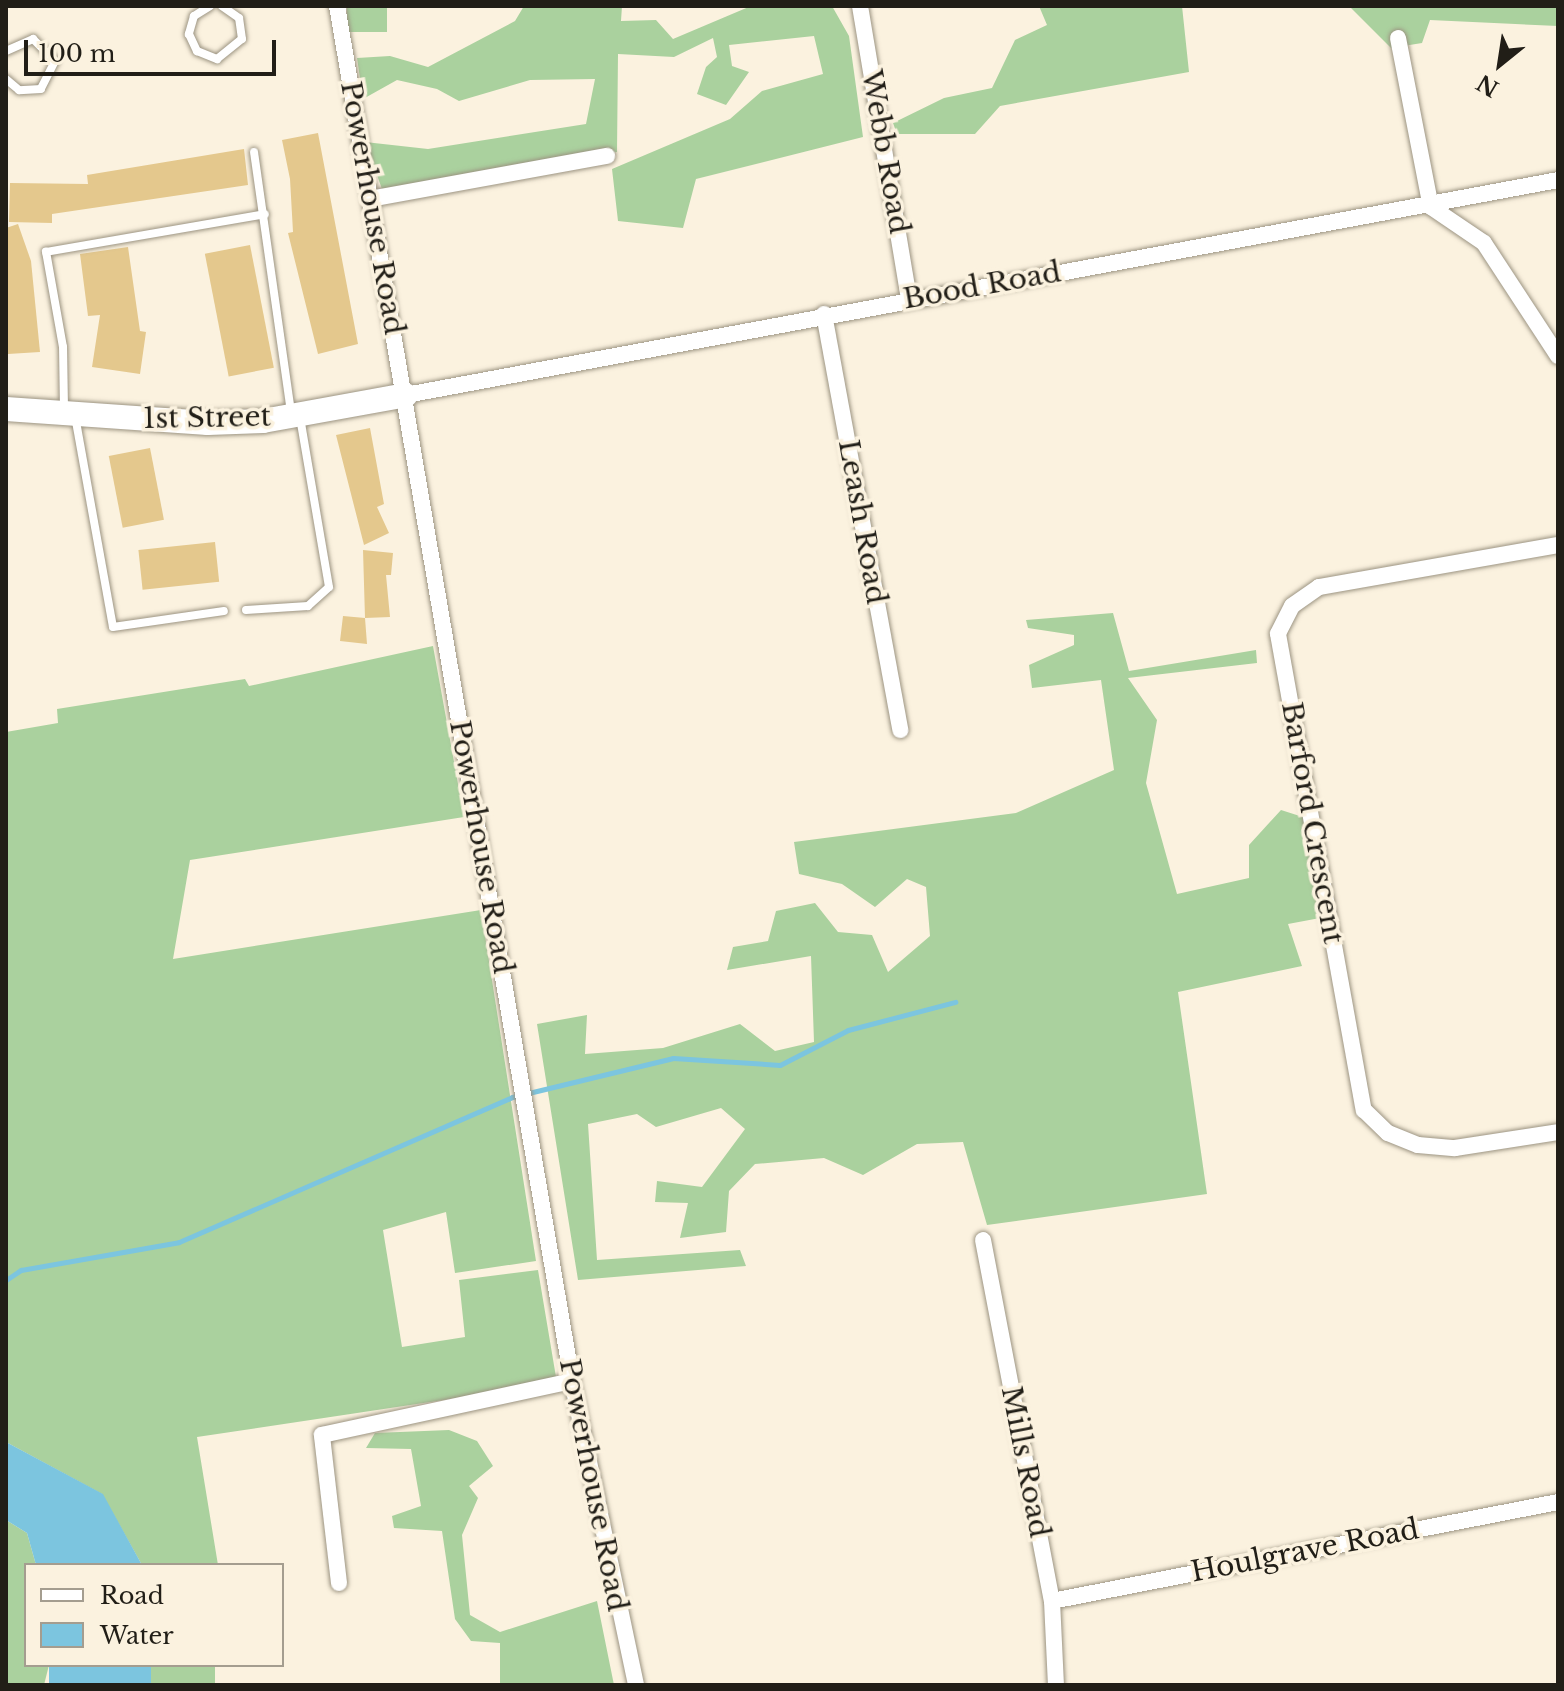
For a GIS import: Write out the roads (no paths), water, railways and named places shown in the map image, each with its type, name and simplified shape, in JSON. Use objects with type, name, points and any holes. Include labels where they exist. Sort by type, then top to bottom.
[{"type":"street","name":"Powerhouse Road","points":[[337,6],[406,395],[572,1381],[636,1685]]},
{"type":"street","name":"Webb Road","points":[[860,6],[909,299]]},
{"type":"street","points":[[1398,38],[1431,207],[1484,243],[1558,356]]},
{"type":"street","points":[[370,199],[607,156]]},
{"type":"street","name":"Bood Road","points":[[406,395],[824,314],[1431,207],[1558,180]]},
{"type":"street","name":"Leash Road","points":[[824,314],[900,730]]},
{"type":"street","name":"1st Street","points":[[6,409],[208,423],[296,415],[406,395]]},
{"type":"street","name":"Barford Crescent","points":[[1558,545],[1319,587],[1292,606],[1278,634],[1364,1110],[1388,1133],[1418,1145],[1455,1148],[1558,1132]]},
{"type":"street","name":"Mills Road","points":[[983,1240],[1052,1601],[1056,1685]]},
{"type":"street","points":[[339,1583],[322,1435],[572,1381]]},
{"type":"street","name":"Houlgrave Road","points":[[1052,1601],[1558,1502]]},
{"type":"lane","points":[[210,6],[194,16],[189,34],[197,51],[217,59],[242,39],[239,18],[222,6]]},
{"type":"lane","points":[[6,50],[33,39],[55,61],[41,89],[19,90],[6,79]]},
{"type":"lane","points":[[246,610],[308,606],[329,587],[296,415],[254,152]]},
{"type":"lane","points":[[224,611],[113,627],[69,414],[63,347],[46,252],[265,214]]},
{"type":"water","points":[[6,1442],[103,1494],[141,1563],[35,1563],[27,1533],[6,1520]]},
{"type":"water","points":[[49,1667],[151,1667],[151,1685],[49,1685]]},
{"type":"waterway","points":[[6,1280],[21,1270],[179,1242],[512,1097],[673,1058],[780,1065],[848,1030],[955,1002]]}]
